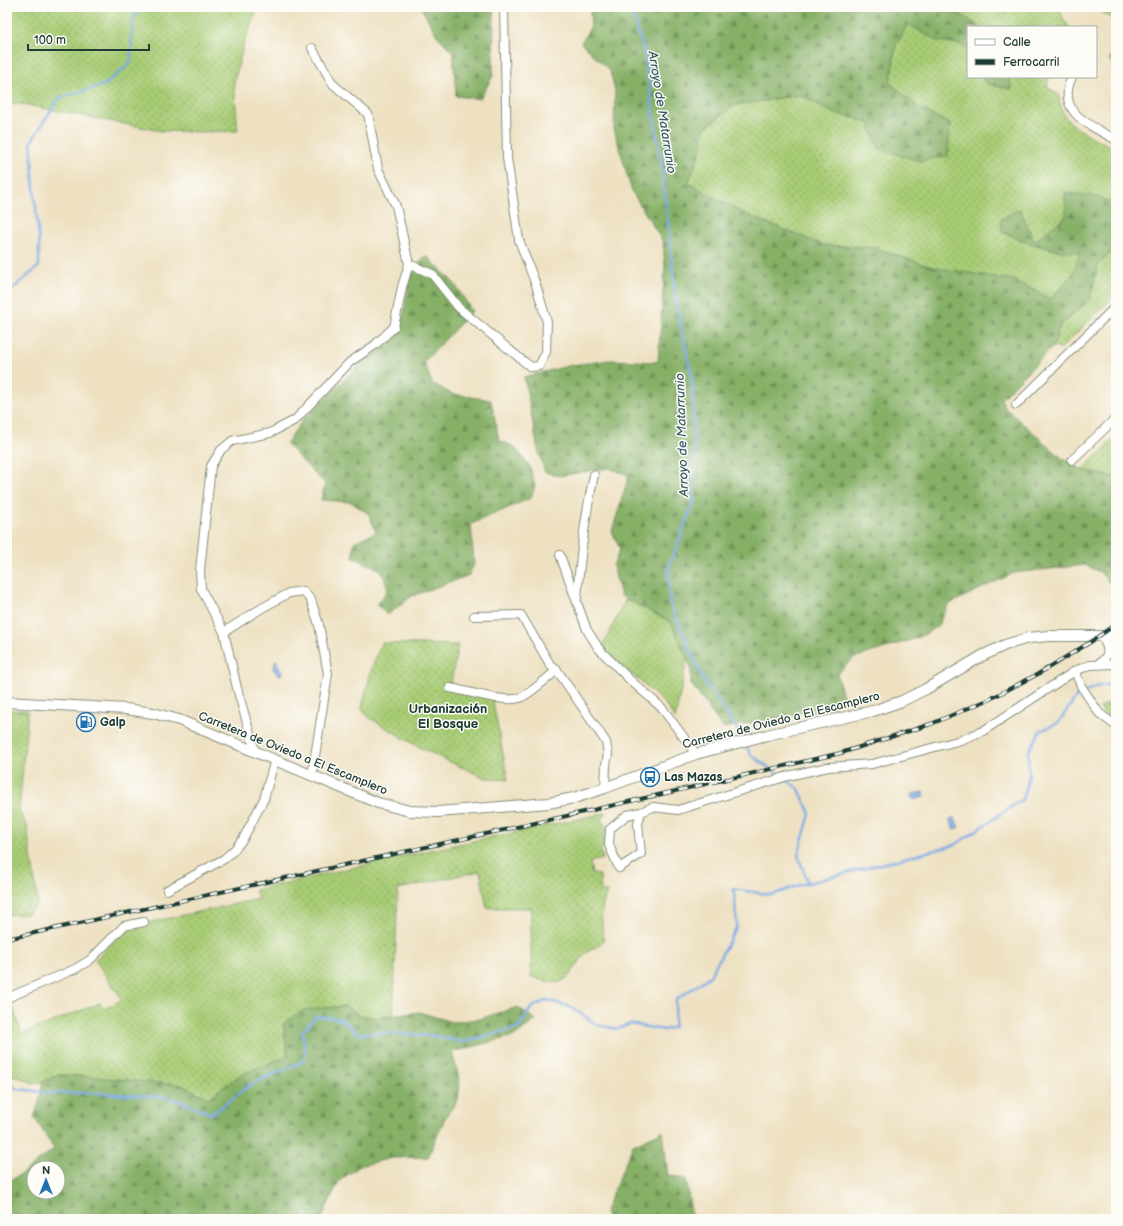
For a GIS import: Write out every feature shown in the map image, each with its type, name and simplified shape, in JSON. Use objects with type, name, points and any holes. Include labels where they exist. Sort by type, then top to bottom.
[{"type":"street","points":[[409,264],[432,274],[459,308],[522,360],[531,367],[540,366],[546,352],[547,322],[536,285],[519,240],[507,158],[504,7]]},
{"type":"street","points":[[255,751],[237,688],[224,632],[201,589],[200,570],[211,466],[221,450],[232,441],[270,433],[294,420],[350,362],[375,345],[394,327],[402,287],[409,264],[396,206],[378,169],[368,114],[333,84],[312,48]]},
{"type":"street","points":[[1072,78],[1068,88],[1068,100],[1072,111],[1082,120],[1116,140]]},
{"type":"street","points":[[1016,405],[1116,306]]},
{"type":"street","points":[[1072,460],[1116,418]]},
{"type":"street","points":[[577,603],[580,560],[588,502],[594,475]]},
{"type":"street","points":[[560,555],[587,630],[599,649],[630,680],[662,708],[696,754]]},
{"type":"street","points":[[224,632],[289,593],[303,591],[311,600],[319,625],[328,674],[312,775]]},
{"type":"street","points":[[474,616],[521,615],[551,666],[557,670],[606,742],[608,754],[605,788]]},
{"type":"street","name":"Carretera de Oviedo a El Escamplero","points":[[7,702],[153,713],[179,720],[378,803],[410,811],[438,812],[548,803],[574,798],[696,754],[749,739],[873,711],[902,701],[926,689],[982,656],[1005,645],[1028,638],[1049,636],[1116,636]]},
{"type":"street","points":[[1098,664],[1106,657],[1107,652],[1102,636]]},
{"type":"street","points":[[640,812],[638,824],[642,854],[619,868],[609,845],[610,829],[627,815],[653,807],[678,810],[788,776],[828,767],[872,764],[961,740],[983,731],[1075,671],[1090,664],[1116,664]]},
{"type":"street","points":[[450,688],[498,698],[521,698],[557,670]]},
{"type":"street","points":[[1075,671],[1081,686],[1099,713],[1116,726]]},
{"type":"street","points":[[168,890],[224,859],[234,850],[243,838],[264,799],[275,759]]},
{"type":"street","points":[[7,998],[75,970],[90,960],[124,926],[144,922]]},
{"type":"green space","points":[[7,7],[258,7],[244,43],[234,82],[238,131],[161,131],[22,104],[7,103]]},
{"type":"green space","points":[[421,7],[494,7],[493,76],[480,99],[456,96],[453,52],[437,36]]},
{"type":"green space","points":[[590,7],[927,7],[962,15],[978,26],[967,26],[967,49],[960,44],[937,41],[908,24],[896,45],[890,83],[919,108],[950,124],[948,156],[920,161],[879,149],[868,122],[831,112],[800,95],[735,105],[703,129],[702,148],[688,183],[747,215],[823,245],[876,248],[931,267],[1013,280],[1051,299],[1075,271],[1080,252],[1060,251],[1029,243],[1002,232],[1001,219],[1020,209],[1034,241],[1066,217],[1065,192],[1098,197],[1116,205],[1116,246],[1114,250],[1099,262],[1089,301],[1060,325],[1053,347],[1001,399],[1006,409],[1062,458],[1083,470],[1116,478],[1116,591],[1100,572],[1085,565],[1014,573],[949,604],[937,627],[920,637],[854,658],[837,674],[844,700],[834,707],[723,728],[691,684],[691,668],[671,622],[621,596],[613,566],[620,549],[612,531],[629,475],[609,468],[559,476],[545,472],[538,450],[524,377],[572,365],[611,360],[658,362],[665,266],[663,242],[632,192],[614,129],[615,91],[610,71],[581,43],[591,26]]},
{"type":"green space","points":[[927,7],[1059,7],[1063,18],[1068,26],[978,26],[962,15]]},
{"type":"green space","points":[[1106,7],[1116,7],[1116,20],[1103,14]]},
{"type":"green space","points":[[908,24],[937,41],[960,44],[967,49],[967,78],[983,78],[984,82],[998,87],[1012,89],[1009,78],[1049,78],[1047,86],[1059,95],[1061,107],[1067,119],[1083,131],[1116,149],[1116,205],[1098,197],[1065,192],[1066,217],[1034,241],[1001,219],[1003,232],[1029,243],[1060,251],[1080,252],[1075,271],[1051,299],[1013,280],[931,267],[876,248],[823,245],[747,215],[688,183],[702,148],[703,129],[735,105],[800,95],[831,112],[869,122],[950,124],[919,108],[890,83],[896,45]]},
{"type":"green space","points":[[1116,45],[1116,66],[1109,60]]},
{"type":"green space","points":[[983,78],[1009,78],[1012,89],[999,87],[984,82]]},
{"type":"green space","points":[[1116,246],[1116,295],[1060,349],[1053,347],[1060,325],[1089,301],[1099,262],[1114,250]]},
{"type":"green space","points":[[426,255],[454,283],[472,311],[424,362],[432,383],[452,394],[491,400],[499,440],[515,447],[530,467],[535,486],[531,498],[471,524],[474,564],[469,575],[412,596],[387,615],[377,605],[388,589],[381,570],[353,557],[354,542],[376,532],[369,514],[351,502],[321,500],[325,484],[286,444],[304,418],[362,363],[391,343],[402,322],[411,273]]},
{"type":"green space","points":[[1116,436],[1116,478],[1083,470],[1095,457]]},
{"type":"green space","points":[[626,599],[671,622],[687,659],[675,719],[665,704],[602,647]]},
{"type":"green space","points":[[1109,641],[1116,642],[1116,659],[1109,659],[1111,649]]},
{"type":"green space","points":[[381,643],[458,645],[450,688],[492,697],[508,780],[486,778],[452,763],[417,746],[368,717],[362,708],[371,671]]},
{"type":"green space","points":[[1116,700],[1116,723],[1103,712],[1100,707]]},
{"type":"green space","points":[[7,710],[28,711],[19,811],[27,826],[38,904],[27,914],[7,915]]},
{"type":"green space","points":[[606,813],[601,820],[607,826],[605,836],[606,847],[600,849],[603,859],[590,862],[592,874],[600,875],[601,892],[607,892],[603,904],[602,916],[604,940],[584,955],[573,971],[564,980],[554,983],[531,977],[531,908],[487,908],[480,871],[398,889],[393,1015],[376,1018],[358,1015],[345,1006],[283,1024],[288,1056],[240,1075],[209,1098],[181,1085],[57,1075],[43,1082],[34,1083],[7,1073],[7,1001],[10,1000],[22,1034],[100,1003],[105,1009],[122,999],[95,960],[128,927],[258,899],[255,890],[426,851]]},
{"type":"green space","points":[[345,1006],[358,1015],[376,1018],[419,1012],[452,1022],[479,1019],[518,1007],[536,1020],[514,1036],[452,1052],[460,1082],[458,1100],[445,1118],[428,1157],[392,1158],[360,1166],[339,1181],[321,1219],[7,1219],[7,1182],[26,1171],[26,1200],[66,1200],[66,1160],[40,1160],[54,1149],[34,1117],[43,1082],[57,1075],[181,1085],[209,1098],[240,1075],[288,1056],[283,1024],[303,1010]]},
{"type":"green space","points":[[663,1131],[668,1175],[686,1179],[692,1219],[607,1219],[605,1211],[633,1145]]},
{"type":"water","points":[[275,660],[277,660],[279,669],[282,671],[282,674],[280,675],[277,674],[273,668]]},
{"type":"water","points":[[923,792],[924,797],[914,800],[911,797],[912,794]]},
{"type":"water","points":[[954,817],[959,827],[955,830],[949,820]]},
{"type":"waterway","points":[[7,294],[39,266],[39,239],[31,142],[59,98],[105,85],[130,63],[133,18],[143,7]]},
{"type":"waterway","name":"Arroyo de Matarrunio","points":[[630,7],[643,47],[663,175],[676,302],[692,378],[694,501],[668,569],[670,603],[702,677],[743,739]]},
{"type":"waterway","points":[[7,1083],[18,1089],[50,1093],[98,1093],[162,1097],[179,1101],[212,1114],[251,1084],[304,1061],[305,1047],[302,1032],[316,1016],[341,1019],[359,1034],[387,1033],[434,1036],[463,1042],[520,1027],[531,1008],[547,1000],[573,1008],[597,1025],[618,1029],[630,1024],[664,1030],[674,1027],[676,1000],[710,976],[737,926],[734,889],[772,895],[800,885],[955,845],[1023,799],[1029,775],[1028,753],[1040,731],[1058,723],[1077,696],[1098,686],[1116,684]]},
{"type":"waterway","name":"Arroyo de Matarrunio","points":[[745,744],[751,755],[781,776]]},
{"type":"waterway","name":"Arroyo de Matarrunio","points":[[785,779],[799,789],[810,814],[798,855],[808,883]]},
{"type":"railway","points":[[7,939],[549,820],[841,753],[931,724],[990,699],[1038,674],[1089,643],[1116,624]]},
{"type":"place","name":"Galp","points":[[86,722]]},
{"type":"place","name":"Las Mazas","points":[[650,777]]},
{"type":"district","name":"Urbanización El Bosque","points":[[448,716]]}]
